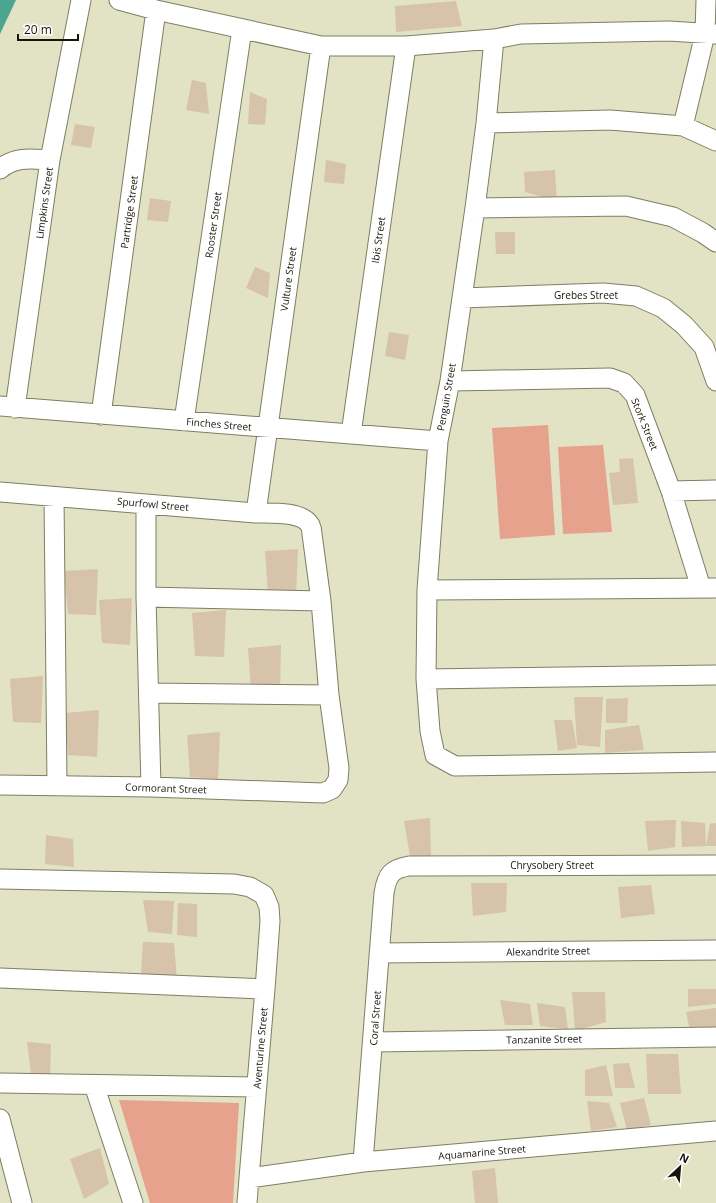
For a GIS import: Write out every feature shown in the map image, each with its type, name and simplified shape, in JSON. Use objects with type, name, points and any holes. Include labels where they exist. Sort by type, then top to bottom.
[{"type":"street","name":"Limpkins Street","points":[[7,407],[50,160],[81,0]]},
{"type":"street","points":[[119,0],[156,10],[321,46],[406,46],[494,39],[521,34],[669,31],[711,34]]},
{"type":"street","points":[[683,126],[711,34],[706,0]]},
{"type":"street","name":"Partridge Street","points":[[101,415],[156,10]]},
{"type":"street","name":"Rooster Street","points":[[184,421],[242,29]]},
{"type":"street","name":"Penguin Street","points":[[494,39],[476,208],[450,381],[438,441],[426,590],[426,679],[430,731],[435,755],[455,766],[716,762]]},
{"type":"street","name":"Vulture Street","points":[[256,513],[321,46]]},
{"type":"street","name":"Ibis Street","points":[[350,434],[406,46]]},
{"type":"street","points":[[486,123],[610,120],[683,126],[716,141]]},
{"type":"street","points":[[0,169],[13,160],[50,160]]},
{"type":"street","points":[[476,208],[626,206],[673,217],[703,233],[716,242]]},
{"type":"street","name":"Grebes Street","points":[[462,298],[603,293],[636,296],[663,308],[684,325],[704,348],[716,381]]},
{"type":"street","name":"Stork Street","points":[[450,381],[610,378],[624,383],[634,395],[709,588]]},
{"type":"street","name":"Finches Street","points":[[7,407],[438,441]]},
{"type":"street","points":[[671,491],[716,490]]},
{"type":"street","name":"Spurfowl Street","points":[[0,492],[256,513],[290,514],[304,519],[310,525],[321,602]]},
{"type":"street","points":[[54,497],[57,785]]},
{"type":"street","points":[[146,504],[146,597],[151,787]]},
{"type":"street","points":[[426,590],[709,588]]},
{"type":"street","points":[[146,597],[321,602],[329,695],[149,693]]},
{"type":"street","points":[[426,679],[716,675]]},
{"type":"street","name":"Cormorant Street","points":[[0,785],[151,787],[323,793],[332,789],[338,780],[340,768],[329,695]]},
{"type":"street","name":"Chrysobery Street","points":[[390,874],[398,868],[409,866],[716,865]]},
{"type":"street","name":"Coral Street","points":[[364,1162],[384,893],[390,874]]},
{"type":"street","name":"Aventurine Street","points":[[0,879],[234,884],[250,888],[264,895],[269,907],[270,921],[248,1178],[248,1203]]},
{"type":"street","name":"Alexandrite Street","points":[[379,953],[716,950]]},
{"type":"street","points":[[0,978],[265,990]]},
{"type":"street","name":"Tanzanite Street","points":[[373,1042],[716,1037]]},
{"type":"street","points":[[0,1083],[47,1085],[256,1087]]},
{"type":"street","points":[[94,1085],[133,1203]]},
{"type":"street","points":[[0,1119],[22,1203]]},
{"type":"street","name":"Aquamarine Street","points":[[248,1178],[364,1162],[716,1131]]},
{"type":"shaded area","points":[[548,425],[555,535],[500,539],[492,428]]},
{"type":"shaded area","points":[[603,445],[612,532],[563,534],[558,447]]},
{"type":"shaded area","points":[[119,1100],[239,1103],[233,1203],[150,1203]]},
{"type":"water","points":[[0,0],[16,0],[0,34]]},
{"type":"building","points":[[456,1],[462,26],[396,32],[395,6]]},
{"type":"building","points":[[192,80],[206,83],[209,114],[186,110]]},
{"type":"building","points":[[250,92],[267,99],[265,125],[248,124]]},
{"type":"building","points":[[75,124],[95,127],[91,148],[71,145]]},
{"type":"building","points":[[326,160],[346,164],[344,184],[324,182]]},
{"type":"building","points":[[555,170],[557,201],[525,192],[524,172]]},
{"type":"building","points":[[150,198],[171,201],[168,222],[147,220]]},
{"type":"building","points":[[495,232],[515,232],[515,254],[496,254]]},
{"type":"building","points":[[255,267],[270,273],[268,298],[246,288]]},
{"type":"building","points":[[389,332],[409,335],[405,360],[385,356]]},
{"type":"building","points":[[633,458],[638,503],[613,505],[609,473],[620,472],[619,459]]},
{"type":"building","points":[[298,549],[296,595],[268,594],[265,551]]},
{"type":"building","points":[[98,569],[96,615],[68,614],[64,571]]},
{"type":"building","points":[[132,598],[130,645],[102,643],[99,600]]},
{"type":"building","points":[[226,610],[224,657],[195,656],[192,613]]},
{"type":"building","points":[[281,645],[280,692],[251,691],[248,648]]},
{"type":"building","points":[[43,676],[41,723],[13,722],[10,679]]},
{"type":"building","points":[[574,697],[603,697],[600,747],[577,745]]},
{"type":"building","points":[[628,698],[627,723],[606,723],[606,699]]},
{"type":"building","points":[[99,710],[97,757],[68,755],[65,713]]},
{"type":"building","points":[[554,720],[572,720],[577,748],[558,751]]},
{"type":"building","points":[[639,725],[644,750],[605,753],[605,730]]},
{"type":"building","points":[[220,732],[218,779],[190,777],[187,735]]},
{"type":"building","points":[[430,818],[431,858],[411,862],[404,821]]},
{"type":"building","points":[[676,820],[675,847],[648,851],[645,821]]},
{"type":"building","points":[[681,821],[705,823],[706,846],[682,847]]},
{"type":"building","points":[[716,823],[716,846],[706,846],[710,824]]},
{"type":"building","points":[[46,835],[73,839],[74,867],[45,864]]},
{"type":"building","points":[[471,883],[507,883],[506,912],[473,916]]},
{"type":"building","points":[[651,885],[655,914],[621,918],[618,887]]},
{"type":"building","points":[[143,900],[174,901],[172,934],[148,932]]},
{"type":"building","points":[[178,903],[197,904],[197,937],[177,935]]},
{"type":"building","points":[[143,942],[174,943],[177,979],[141,974]]},
{"type":"building","points":[[688,989],[716,989],[716,1004],[688,1007]]},
{"type":"building","points":[[572,992],[605,992],[606,1022],[575,1031]]},
{"type":"building","points":[[500,1000],[530,1004],[533,1025],[505,1025]]},
{"type":"building","points":[[537,1003],[565,1007],[568,1029],[540,1026]]},
{"type":"building","points":[[716,1008],[716,1029],[691,1035],[686,1012]]},
{"type":"building","points":[[27,1042],[51,1044],[50,1079],[31,1073]]},
{"type":"building","points":[[646,1054],[678,1054],[681,1094],[648,1094]]},
{"type":"building","points":[[629,1063],[635,1088],[615,1088],[613,1064]]},
{"type":"building","points":[[606,1065],[613,1096],[585,1096],[585,1070]]},
{"type":"building","points":[[644,1098],[651,1125],[627,1130],[620,1103]]},
{"type":"building","points":[[587,1101],[609,1103],[617,1127],[591,1131]]},
{"type":"building","points":[[100,1148],[109,1184],[84,1199],[70,1159]]},
{"type":"building","points":[[495,1168],[498,1203],[475,1203],[472,1171]]}]
